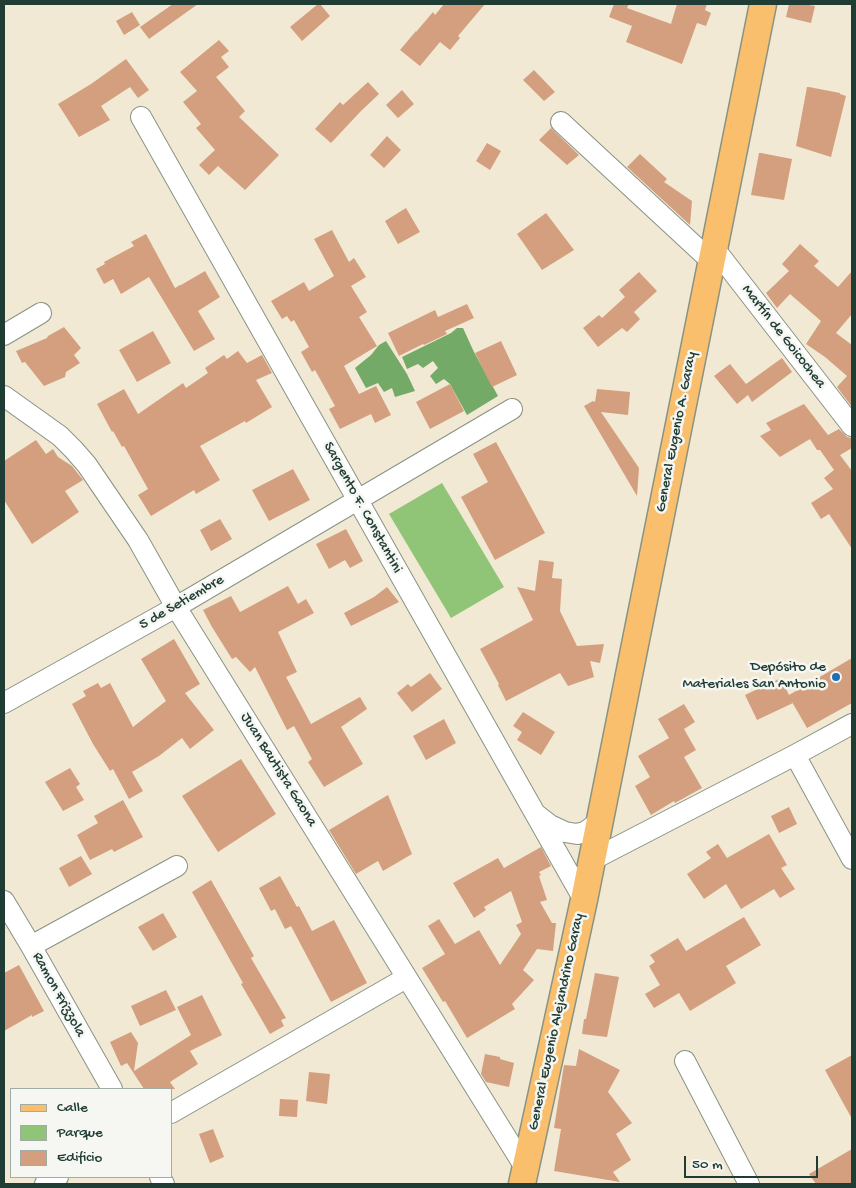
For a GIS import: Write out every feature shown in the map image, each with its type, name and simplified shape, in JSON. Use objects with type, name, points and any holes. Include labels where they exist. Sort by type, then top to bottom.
[{"type":"main road","name":"General Eugenio A. Garay","points":[[592,860],[763,4]]},
{"type":"main road","name":"General Eugenio Alejandrino Garay","points":[[524,1176],[592,860]]},
{"type":"street","name":"Sargento F. Constantini","points":[[141,117],[584,900]]},
{"type":"street","name":"Martín de Goicochea","points":[[561,122],[713,254],[852,426]]},
{"type":"street","points":[[4,335],[41,313]]},
{"type":"street","name":"Juan Bautista Gaona","points":[[4,396],[60,436],[74,450],[87,465],[138,540],[176,607],[406,978],[524,1176]]},
{"type":"street","name":"5 de Setiembre","points":[[4,702],[176,607],[512,409]]},
{"type":"street","points":[[592,860],[852,724]]},
{"type":"street","points":[[795,755],[852,859]]},
{"type":"street","points":[[535,814],[550,825],[565,832],[577,834],[586,832],[599,822]]},
{"type":"street","points":[[31,946],[177,866]]},
{"type":"street","name":"Ramon Frizzola","points":[[4,901],[111,1088]]},
{"type":"street","points":[[172,1112],[406,978]]},
{"type":"street","points":[[685,1061],[750,1184]]},
{"type":"street","points":[[44,1184],[56,1178]]},
{"type":"green space","points":[[457,328],[463,328],[498,396],[467,415],[450,384],[444,379],[436,384],[430,376],[438,368],[433,361],[423,368],[418,364],[407,369],[402,357],[451,333]]},
{"type":"green space","points":[[386,341],[407,374],[415,391],[395,397],[392,388],[384,392],[378,383],[366,388],[355,368],[371,355],[379,345]]},
{"type":"green space","points":[[442,483],[504,587],[451,618],[389,514]]},
{"type":"building","points":[[173,4],[198,4],[149,39],[140,27]]},
{"type":"building","points":[[318,4],[330,16],[302,41],[290,27]]},
{"type":"building","points":[[444,4],[485,4],[458,36],[460,38],[450,50],[440,42],[420,66],[400,50],[433,12],[435,15]]},
{"type":"building","points":[[614,4],[629,4],[627,8],[671,24],[677,4],[707,4],[705,10],[711,13],[706,26],[697,23],[682,64],[626,42],[632,26],[609,17]]},
{"type":"building","points":[[789,4],[815,6],[811,23],[786,17]]},
{"type":"building","points":[[132,12],[140,25],[124,35],[116,21]]},
{"type":"building","points":[[219,40],[229,51],[221,57],[229,67],[216,77],[245,111],[239,117],[279,155],[245,190],[218,166],[209,175],[199,165],[215,150],[196,128],[201,124],[183,102],[197,91],[180,72]]},
{"type":"building","points":[[126,59],[149,90],[138,98],[130,87],[101,106],[110,120],[79,137],[58,104],[91,84]]},
{"type":"building","points":[[534,70],[555,92],[544,101],[523,80]]},
{"type":"building","points":[[368,82],[379,94],[331,143],[315,129],[340,102],[343,105]]},
{"type":"building","points":[[807,87],[840,93],[846,96],[831,157],[796,146]]},
{"type":"building","points":[[402,90],[414,104],[398,118],[386,105]]},
{"type":"building","points":[[551,128],[579,155],[567,165],[539,140]]},
{"type":"building","points":[[387,136],[401,150],[384,168],[370,155]]},
{"type":"building","points":[[487,143],[501,151],[490,170],[476,161]]},
{"type":"building","points":[[759,153],[792,159],[784,200],[751,195]]},
{"type":"building","points":[[640,154],[667,179],[664,182],[692,201],[690,225],[627,167]]},
{"type":"building","points":[[406,208],[420,232],[398,244],[385,221]]},
{"type":"building","points":[[546,213],[574,250],[542,270],[517,234]]},
{"type":"building","points":[[332,230],[349,262],[354,258],[366,277],[351,286],[367,312],[359,317],[377,346],[344,366],[359,394],[376,386],[391,415],[375,423],[371,414],[340,429],[329,409],[335,406],[315,370],[312,372],[301,352],[309,347],[294,320],[291,322],[287,316],[282,319],[271,301],[304,282],[309,291],[334,276],[314,239]]},
{"type":"building","points":[[146,234],[175,288],[205,271],[220,297],[198,311],[215,339],[194,351],[149,277],[121,294],[113,279],[104,284],[96,269],[105,264],[104,262],[134,246],[131,242]]},
{"type":"building","points":[[800,244],[819,261],[814,266],[838,287],[852,271],[852,314],[836,333],[852,345],[852,407],[837,387],[847,376],[806,344],[821,321],[790,294],[777,308],[766,293],[789,271],[782,264]]},
{"type":"building","points":[[639,272],[657,291],[634,312],[640,319],[627,332],[622,328],[598,347],[583,328],[599,315],[602,318],[625,297],[619,290]]},
{"type":"building","points":[[467,304],[474,318],[445,331],[447,334],[399,356],[388,333],[435,310],[438,317]]},
{"type":"building","points":[[64,327],[81,348],[74,355],[80,363],[66,372],[65,377],[44,386],[25,362],[22,363],[16,351],[47,338]]},
{"type":"building","points":[[153,331],[171,363],[137,382],[119,350]]},
{"type":"building","points":[[501,341],[517,375],[492,387],[475,353]]},
{"type":"building","points":[[238,351],[247,363],[262,355],[272,373],[256,380],[272,407],[246,423],[245,421],[200,446],[220,480],[196,494],[194,490],[151,516],[138,495],[148,489],[124,446],[122,447],[112,432],[97,404],[124,389],[138,414],[183,383],[186,388],[208,373],[205,368],[224,355],[227,359]]},
{"type":"building","points":[[782,358],[792,372],[752,402],[748,395],[737,404],[714,376],[730,364],[746,384]]},
{"type":"building","points":[[450,384],[464,411],[430,429],[416,402]]},
{"type":"building","points":[[597,389],[630,392],[628,415],[601,412],[639,468],[637,496],[584,406],[593,401],[595,402]]},
{"type":"building","points":[[804,404],[828,435],[839,429],[847,437],[852,438],[852,448],[840,455],[852,471],[852,549],[829,514],[821,519],[811,503],[833,489],[824,478],[834,470],[820,450],[817,450],[810,439],[780,457],[760,436],[771,430],[766,423]]},
{"type":"building","points":[[36,440],[46,454],[53,449],[58,457],[72,466],[83,480],[65,491],[79,512],[32,544],[4,500],[4,461]]},
{"type":"building","points":[[496,442],[545,533],[495,560],[461,497],[488,482],[473,454]]},
{"type":"building","points":[[293,469],[310,500],[269,521],[252,490]]},
{"type":"building","points":[[220,519],[232,539],[211,551],[200,530]]},
{"type":"building","points":[[346,529],[363,561],[350,568],[345,560],[329,569],[316,544]]},
{"type":"building","points":[[539,560],[554,562],[552,578],[562,579],[560,611],[577,646],[604,644],[600,663],[590,661],[594,677],[568,686],[560,673],[506,701],[480,649],[533,620],[517,587],[535,591]]},
{"type":"building","points":[[288,586],[298,604],[306,599],[314,613],[278,632],[297,672],[286,677],[311,724],[360,697],[367,709],[341,727],[363,764],[324,787],[308,762],[312,759],[294,726],[287,730],[255,667],[250,672],[236,657],[232,659],[203,610],[231,596],[240,612]]},
{"type":"building","points":[[387,587],[399,602],[351,626],[344,613],[374,597]]},
{"type":"building","points":[[174,639],[200,684],[185,693],[214,730],[190,749],[182,738],[159,756],[132,772],[143,791],[129,799],[113,769],[110,771],[93,744],[72,704],[86,696],[83,691],[98,683],[101,688],[110,683],[133,727],[166,701],[141,659]]},
{"type":"building","name":"Depósito de Materiales San Antonio","points":[[852,658],[852,703],[807,728],[793,703],[757,720],[745,695],[781,678],[789,695]]},
{"type":"building","points":[[430,673],[442,689],[412,712],[397,693],[408,684],[411,687]]},
{"type":"building","points":[[684,704],[695,722],[684,729],[696,750],[684,757],[702,788],[675,803],[674,801],[651,815],[635,786],[650,777],[638,756],[669,738],[658,719]]},
{"type":"building","points":[[523,712],[555,732],[541,755],[517,740],[522,732],[513,726]]},
{"type":"building","points":[[444,719],[456,743],[426,760],[413,736]]},
{"type":"building","points":[[241,759],[276,814],[218,852],[182,796]]},
{"type":"building","points":[[70,768],[80,784],[76,787],[84,800],[63,811],[45,782]]},
{"type":"building","points":[[388,795],[412,854],[383,871],[378,861],[356,874],[329,830]]},
{"type":"building","points":[[123,800],[143,837],[114,852],[112,849],[90,860],[77,835],[98,823],[94,816]]},
{"type":"building","points":[[789,807],[797,824],[779,833],[771,816]]},
{"type":"building","points":[[769,834],[787,865],[781,868],[795,889],[780,898],[774,889],[741,909],[726,884],[704,899],[687,874],[711,858],[706,852],[718,844],[727,858]]},
{"type":"building","points":[[541,847],[551,866],[539,872],[541,875],[539,876],[547,900],[540,902],[552,923],[556,923],[553,951],[537,949],[523,970],[534,980],[512,1004],[515,1009],[467,1038],[445,1001],[443,1002],[422,968],[445,954],[428,926],[439,919],[455,944],[479,930],[500,965],[521,934],[516,925],[522,922],[511,891],[484,907],[486,910],[474,918],[453,883],[498,858],[504,868]]},
{"type":"building","points":[[81,856],[92,874],[69,887],[59,868]]},
{"type":"building","points":[[280,876],[312,931],[334,920],[367,983],[331,1002],[291,926],[285,929],[275,909],[271,911],[259,888]]},
{"type":"building","points":[[211,880],[254,956],[251,958],[286,1018],[281,1020],[284,1026],[270,1034],[192,892]]},
{"type":"building","points":[[163,913],[177,937],[153,951],[138,927]]},
{"type":"building","points":[[744,917],[761,945],[726,966],[736,983],[690,1011],[679,993],[654,1008],[645,994],[660,985],[649,966],[655,962],[650,955],[678,938],[686,951]]},
{"type":"building","points":[[19,965],[44,1011],[32,1017],[32,1015],[4,1031],[4,973]]},
{"type":"building","points":[[595,973],[619,977],[607,1037],[582,1034]]},
{"type":"building","points":[[166,990],[176,1010],[140,1026],[131,1006]]},
{"type":"building","points":[[202,995],[222,1035],[190,1051],[198,1064],[170,1082],[175,1089],[143,1088],[127,1063],[121,1066],[110,1042],[131,1032],[138,1043],[134,1071],[191,1035],[177,1007]]},
{"type":"building","points":[[579,1049],[620,1070],[608,1092],[632,1123],[616,1134],[631,1160],[613,1172],[620,1182],[554,1171],[561,1129],[554,1128],[564,1065],[576,1066]]},
{"type":"building","points":[[485,1054],[500,1057],[500,1059],[514,1063],[509,1087],[486,1082],[481,1074]]},
{"type":"building","points":[[852,1055],[852,1119],[825,1070]]},
{"type":"building","points":[[309,1072],[330,1074],[327,1104],[306,1101]]},
{"type":"building","points":[[280,1099],[298,1100],[297,1117],[279,1116]]},
{"type":"building","points":[[213,1129],[224,1157],[210,1163],[199,1134]]},
{"type":"building","points":[[852,1149],[852,1184],[816,1184],[809,1174]]},
{"type":"place","name":"Depósito de Materiales San Antonio","points":[[836,677]]}]
